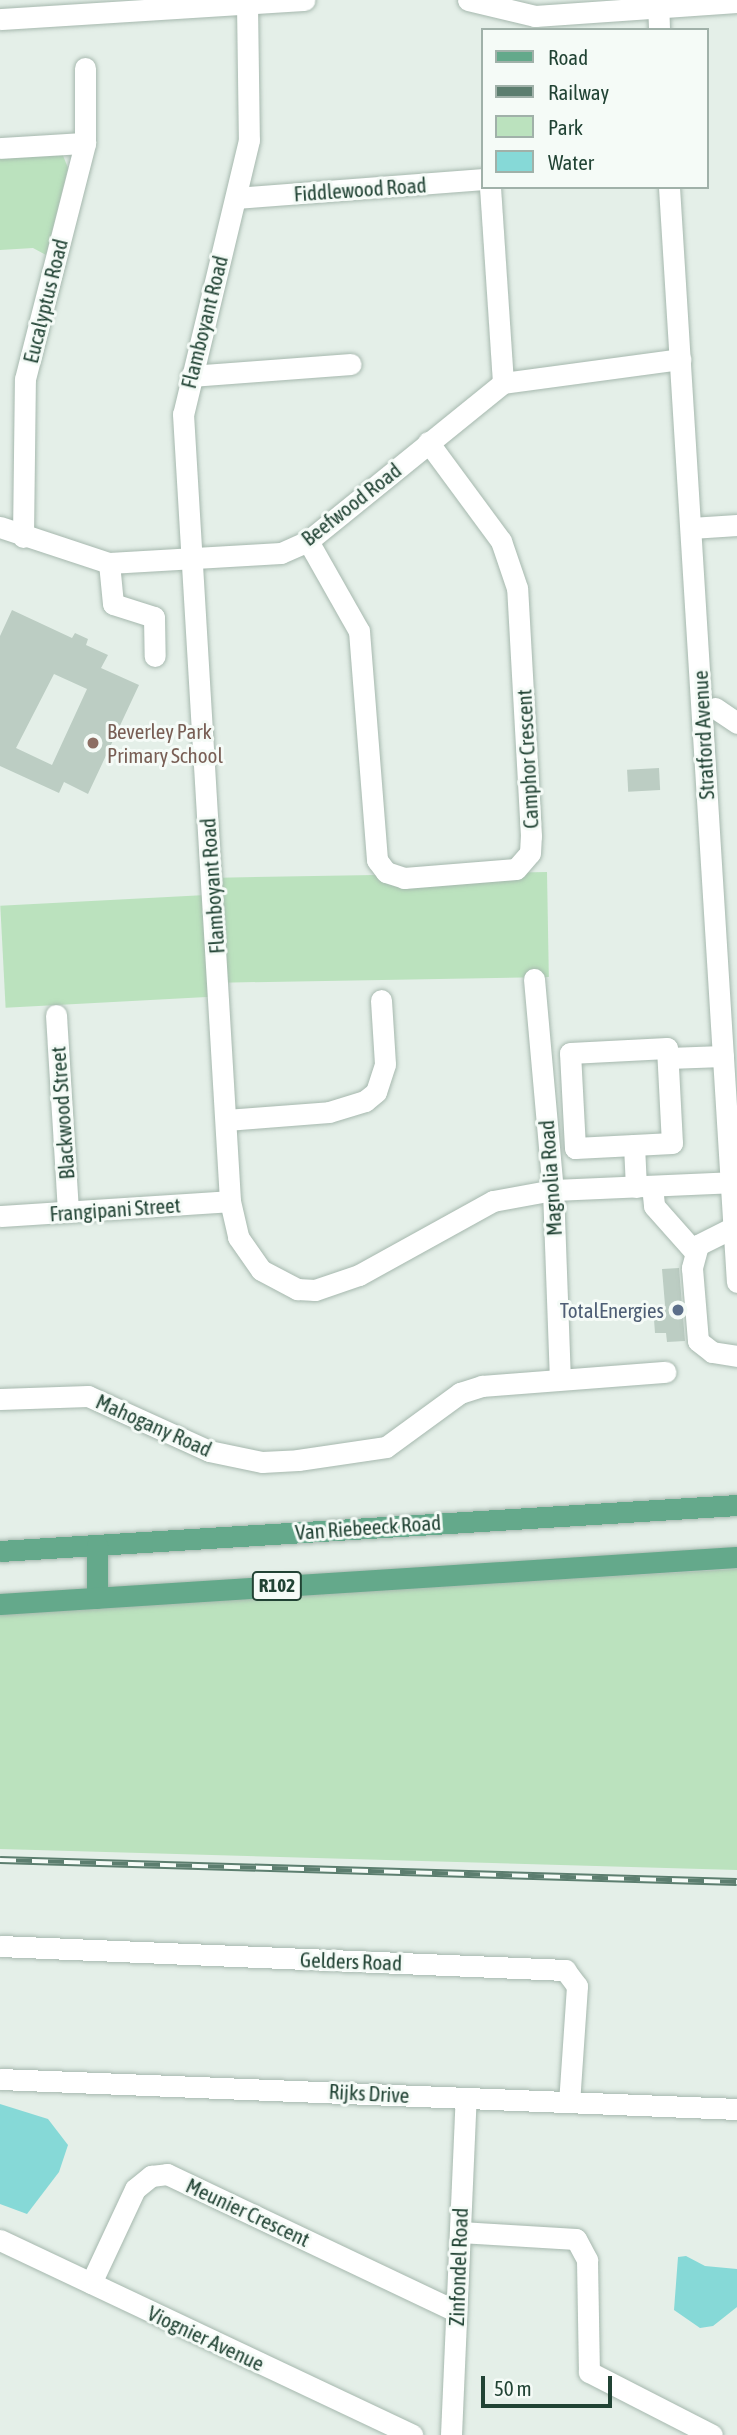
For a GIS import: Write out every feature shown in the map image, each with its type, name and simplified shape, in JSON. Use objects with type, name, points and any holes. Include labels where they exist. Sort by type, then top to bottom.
[{"type":"main road","name":"Van Riebeeck Road","points":[[0,1551],[737,1504]]},
{"type":"main road","points":[[97,1545],[97,1598]]},
{"type":"main road","name":"R102","points":[[0,1604],[737,1557]]},
{"type":"street","points":[[0,19],[304,0]]},
{"type":"street","points":[[468,0],[535,16],[658,4],[737,2]]},
{"type":"street","name":"Flamboyant Road","points":[[247,4],[252,117],[236,198],[191,376],[183,428],[230,1202],[238,1237],[261,1270],[297,1289],[315,1290],[359,1275],[462,1213],[553,1191],[734,1182]]},
{"type":"street","points":[[658,4],[659,28]]},
{"type":"street","name":"Eucalyptus Road","points":[[23,537],[25,379],[85,143],[85,68]]},
{"type":"street","points":[[0,148],[85,143]]},
{"type":"street","name":"Fiddlewood Road","points":[[236,198],[482,178]]},
{"type":"street","points":[[490,189],[503,383],[680,359]]},
{"type":"street","name":"Stratford Avenue","points":[[669,189],[723,1056],[734,1182],[737,1282]]},
{"type":"street","points":[[191,376],[351,364]]},
{"type":"street","name":"Beefwood Road","points":[[0,527],[23,537],[108,563],[270,556],[308,541],[503,383]]},
{"type":"street","name":"Camphor Crescent","points":[[308,541],[359,631],[377,860],[386,872],[404,878],[516,869],[530,853],[531,836],[517,588],[501,541],[428,442]]},
{"type":"street","points":[[691,528],[737,525]]},
{"type":"street","points":[[108,563],[113,604],[154,617],[155,656]]},
{"type":"street","points":[[715,708],[737,723]]},
{"type":"street","name":"Magnolia Road","points":[[534,979],[553,1191],[560,1378]]},
{"type":"street","points":[[226,1120],[329,1112],[365,1101],[376,1092],[385,1064],[381,1000]]},
{"type":"street","name":"Blackwood Street","points":[[55,1015],[68,1211]]},
{"type":"street","points":[[667,1048],[672,1143],[634,1145],[575,1148],[570,1053],[667,1048]]},
{"type":"street","points":[[668,1058],[723,1056]]},
{"type":"street","points":[[634,1145],[644,1186],[654,1206],[694,1251],[698,1340],[712,1352],[737,1356]]},
{"type":"street","name":"Frangipani Street","points":[[0,1216],[230,1202]]},
{"type":"street","points":[[694,1251],[734,1227]]},
{"type":"street","name":"Mahogany Road","points":[[0,1399],[102,1398],[209,1451],[286,1461],[371,1452],[472,1388],[560,1378],[665,1372]]},
{"type":"street","name":"Gelders Road","points":[[0,1946],[565,1970],[578,1986],[569,2102]]},
{"type":"street","name":"Rijks Drive","points":[[0,2079],[737,2109]]},
{"type":"street","name":"Zinfondel Road","points":[[451,2435],[466,2098]]},
{"type":"street","name":"Meunier Crescent","points":[[91,2283],[135,2189],[151,2176],[167,2174],[456,2311]]},
{"type":"street","points":[[460,2232],[576,2239],[587,2260],[590,2372],[712,2435]]},
{"type":"street","name":"Viognier Avenue","points":[[0,2240],[412,2435]]},
{"type":"green space","points":[[62,153],[68,168],[46,255],[33,248],[0,250],[0,154]]},
{"type":"green space","points":[[547,872],[549,977],[221,983],[219,878]]},
{"type":"green space","points":[[206,895],[211,997],[6,1008],[0,906]]},
{"type":"green space","points":[[737,1569],[737,1870],[0,1849],[0,1612]]},
{"type":"water","points":[[0,2104],[48,2119],[68,2145],[59,2172],[27,2214],[0,2204]]},
{"type":"water","points":[[686,2256],[705,2266],[737,2269],[737,2307],[713,2326],[700,2328],[674,2310],[678,2257]]},
{"type":"building","points":[[12,610],[72,638],[75,633],[88,639],[86,645],[108,655],[101,668],[139,685],[88,794],[64,782],[59,793],[0,766],[0,636]],"holes":[[[54,674],[87,689],[52,765],[16,748]]]},
{"type":"building","points":[[659,768],[660,790],[628,792],[627,770]]},
{"type":"building","points":[[679,1268],[685,1341],[667,1342],[666,1333],[655,1333],[653,1306],[665,1305],[662,1269]]},
{"type":"railway","points":[[0,1860],[737,1882]]},
{"type":"place","name":"Beverley Park Primary School","points":[[93,743]]},
{"type":"place","name":"TotalEnergies","points":[[678,1310]]}]
